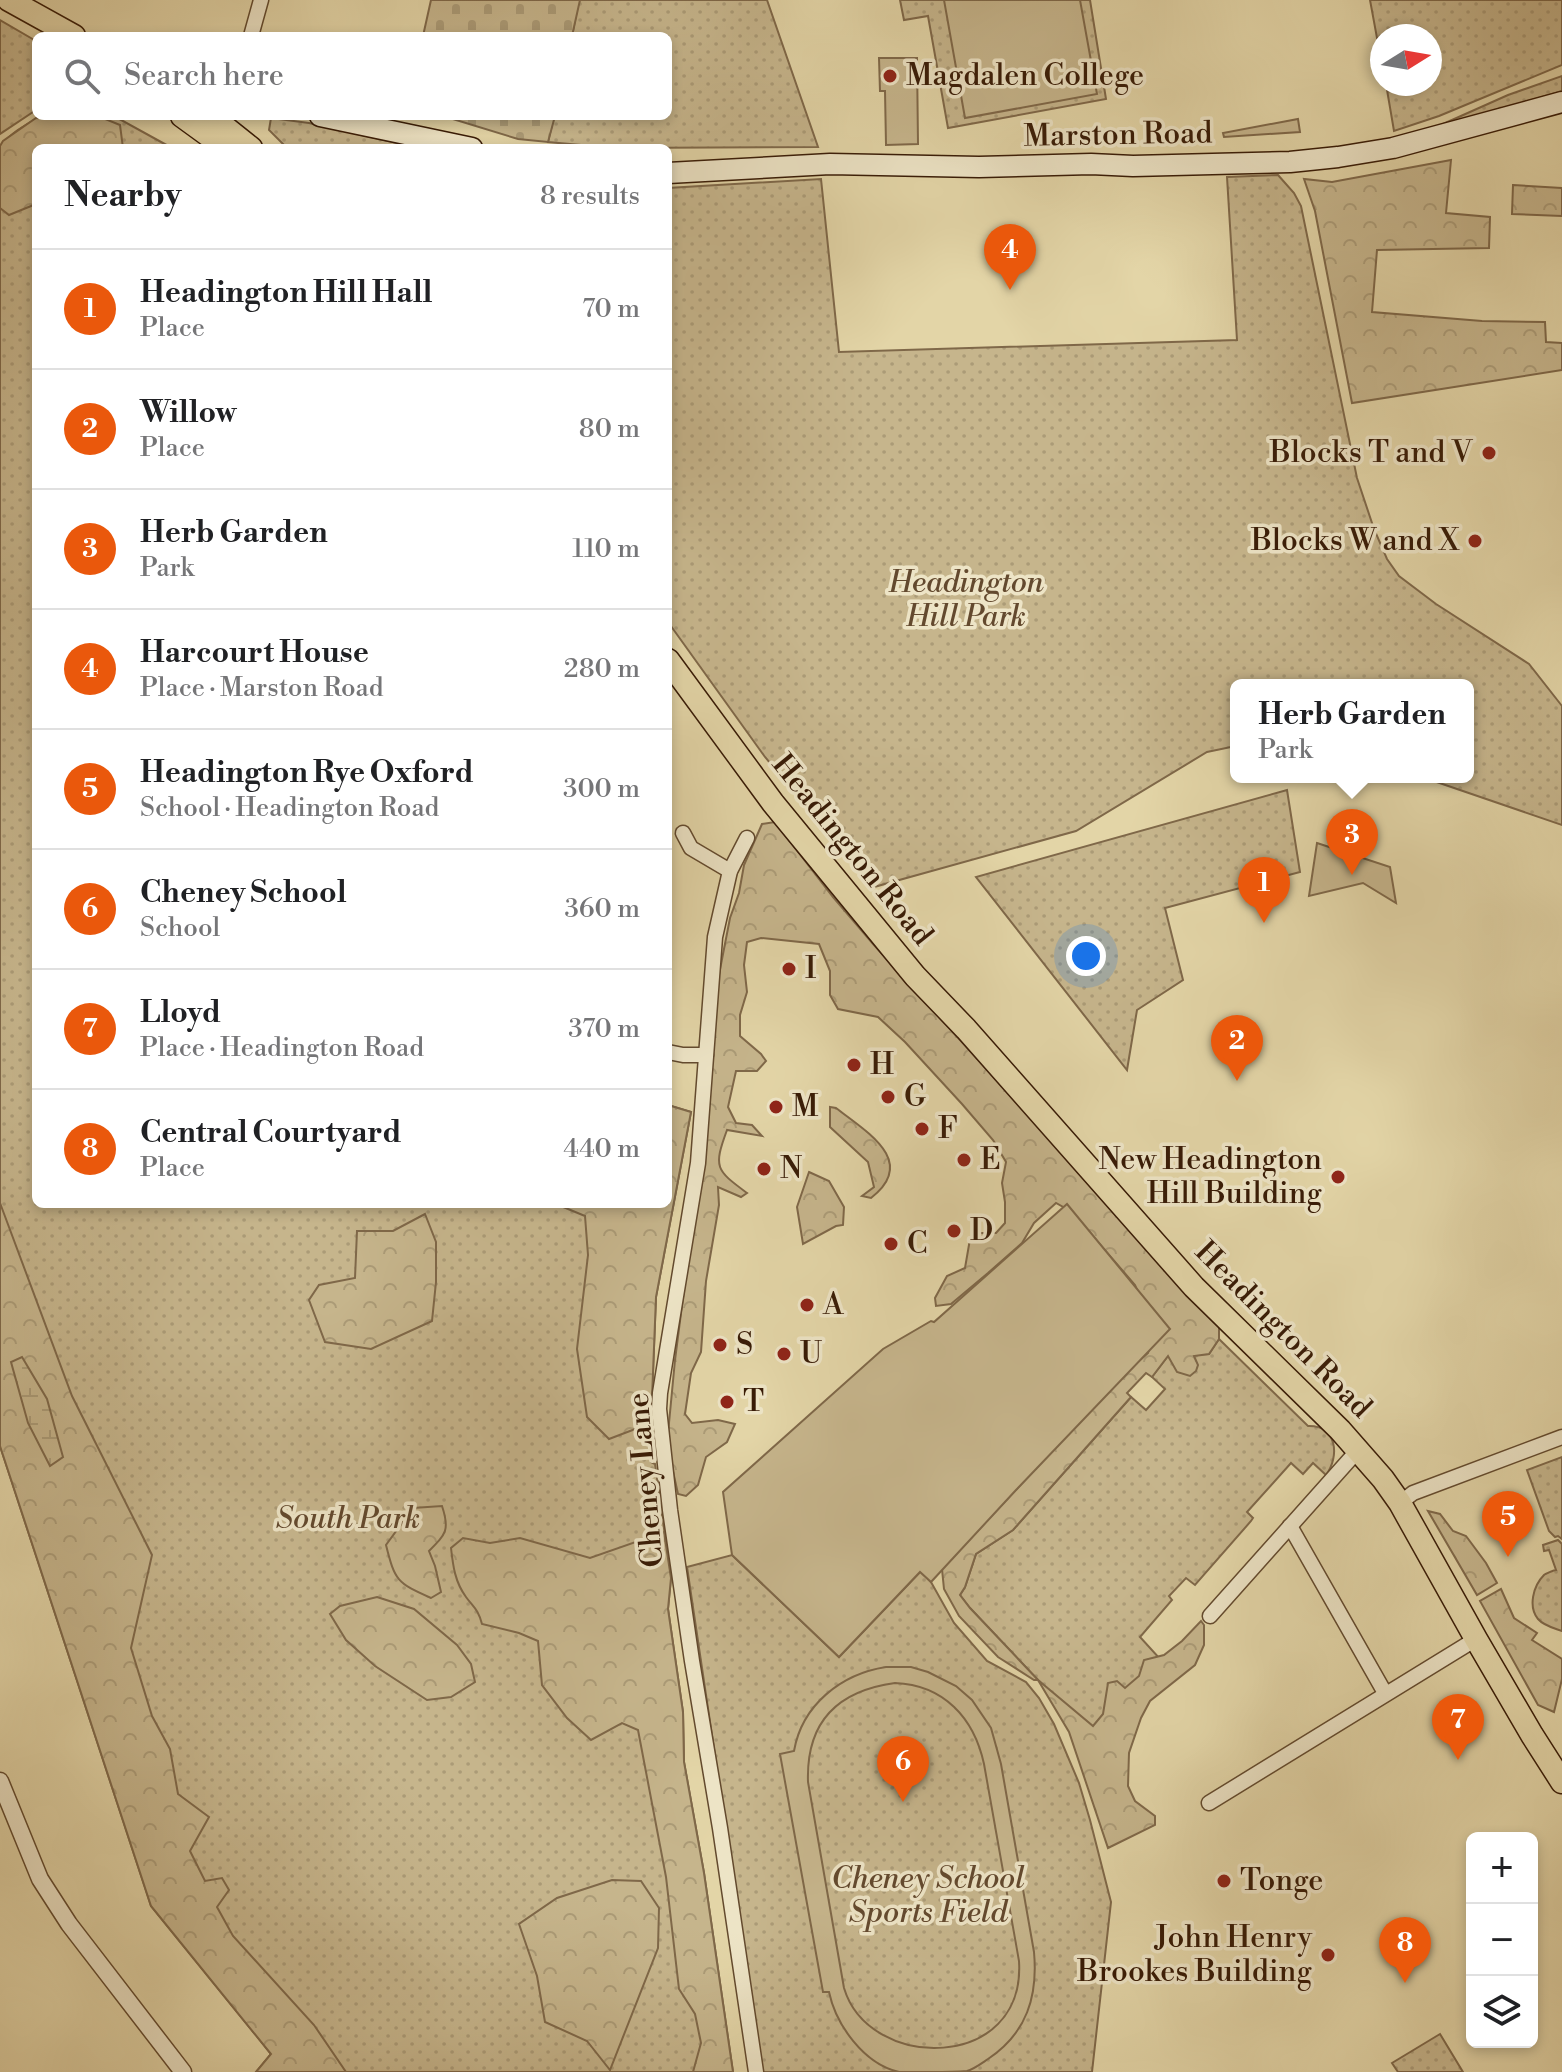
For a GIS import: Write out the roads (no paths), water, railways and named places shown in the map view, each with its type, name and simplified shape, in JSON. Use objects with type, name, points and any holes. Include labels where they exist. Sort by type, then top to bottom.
[{"type":"main road","points":[[9,0],[67,32]]},
{"type":"main road","name":"Marston Road","points":[[672,173],[830,164],[979,167],[1290,162],[1393,148],[1562,102]]},
{"type":"main road","points":[[212,120],[224,144]]},
{"type":"main road","points":[[212,120],[245,144]]},
{"type":"main road","points":[[339,120],[453,144]]},
{"type":"main road","name":"Headington Road","points":[[672,665],[773,803],[915,976],[966,1029],[1194,1287],[1359,1449],[1400,1503],[1476,1639],[1562,1782]]},
{"type":"street","points":[[252,32],[261,0]]},
{"type":"street","points":[[683,833],[691,848],[730,871]]},
{"type":"street","name":"Cheney Lane","points":[[747,838],[730,871],[715,937],[698,1163],[659,1409],[683,1598],[756,2072]]},
{"type":"street","points":[[672,1053],[706,1055]]},
{"type":"street","points":[[1400,1503],[1413,1493],[1562,1437]]},
{"type":"street","points":[[1210,1616],[1359,1449]]},
{"type":"street","points":[[1290,1526],[1385,1693]]},
{"type":"street","points":[[1209,1803],[1476,1639]]},
{"type":"street","points":[[0,1781],[40,1879],[69,1924],[183,2072]]},
{"type":"place","name":"Magdalen College","points":[[890,76]]},
{"type":"place","name":"Harcourt House","points":[[1010,290]]},
{"type":"place","name":"Blocks T and V","points":[[1489,453]]},
{"type":"place","name":"Blocks W and X","points":[[1475,541]]},
{"type":"place","name":"Herb Garden","points":[[1352,875]]},
{"type":"place","name":"Headington Hill Hall","points":[[1264,923]]},
{"type":"place","name":"I","points":[[789,969]]},
{"type":"place","name":"H","points":[[854,1065]]},
{"type":"place","name":"Willow","points":[[1237,1081]]},
{"type":"place","name":"G","points":[[888,1097]]},
{"type":"place","name":"M","points":[[776,1107]]},
{"type":"place","name":"F","points":[[922,1129]]},
{"type":"place","name":"E","points":[[964,1160]]},
{"type":"place","name":"N","points":[[764,1169]]},
{"type":"place","name":"New Headington Hill Building","points":[[1338,1177]]},
{"type":"place","name":"D","points":[[954,1231]]},
{"type":"place","name":"C","points":[[891,1244]]},
{"type":"place","name":"A","points":[[807,1305]]},
{"type":"place","name":"S","points":[[720,1345]]},
{"type":"place","name":"U","points":[[784,1354]]},
{"type":"place","name":"T","points":[[727,1402]]},
{"type":"place","name":"Headington Rye Oxford","points":[[1508,1557]]},
{"type":"place","name":"Lloyd","points":[[1458,1760]]},
{"type":"place","name":"Cheney School","points":[[903,1802]]},
{"type":"place","name":"Tonge","points":[[1224,1881]]},
{"type":"place","name":"John Henry Brookes Building","points":[[1328,1955]]},
{"type":"place","name":"Central Courtyard","points":[[1405,1983]]},
{"type":"park label","name":"Headington Hill Park","points":[[966,600]]},
{"type":"park label","name":"South Park","points":[[348,1519]]},
{"type":"park label","name":"Cheney School Sports Field","points":[[928,1896]]}]
